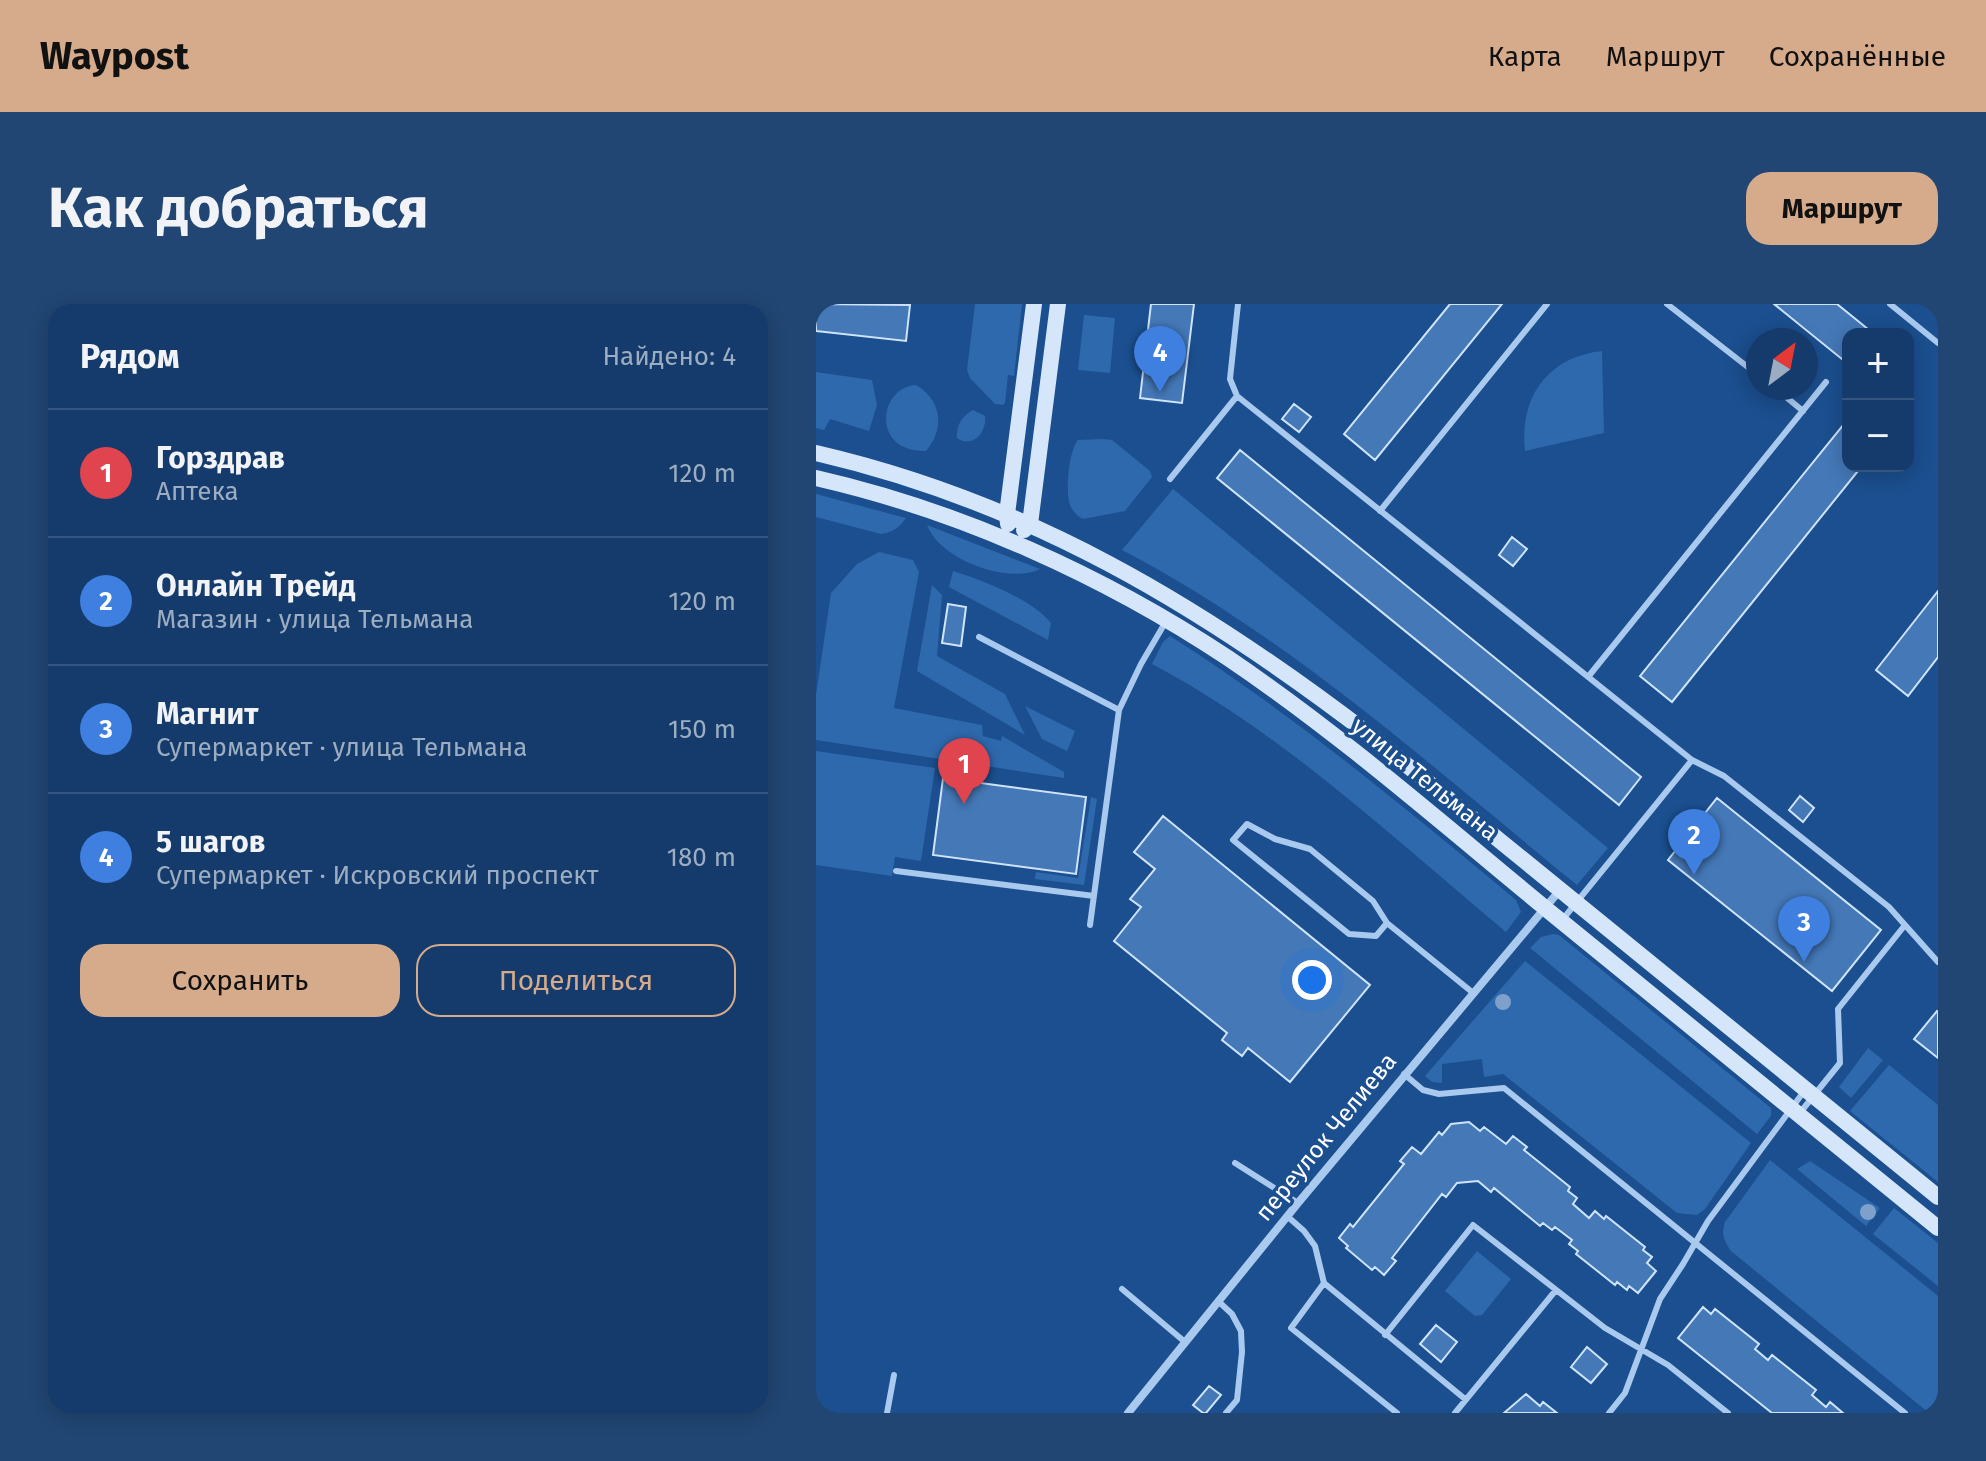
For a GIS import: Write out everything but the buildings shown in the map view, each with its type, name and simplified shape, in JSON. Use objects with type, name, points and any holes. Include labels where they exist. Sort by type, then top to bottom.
[{"type":"street","points":[[1012,542],[1007,514],[1034,304]]},
{"type":"street","points":[[1012,542],[1030,524],[1058,304]]},
{"type":"street","name":"улица Тельмана","points":[[816,453],[874,469],[1030,524],[1179,601],[1291,674],[1938,1197]]},
{"type":"street","name":"улица Тельмана","points":[[816,478],[923,510],[1012,542],[1107,587],[1227,658],[1319,724],[1938,1228]]},
{"type":"street","name":"переулок Челиева","points":[[1128,1413],[1404,1074],[1560,890]]},
{"type":"lane","points":[[1238,304],[1230,379],[1237,396],[1692,760],[1724,776],[1889,907],[1938,962]]},
{"type":"lane","points":[[1380,511],[1547,304]]},
{"type":"lane","points":[[1667,304],[1746,366]]},
{"type":"lane","points":[[1890,304],[1938,343]]},
{"type":"lane","points":[[1588,677],[1826,382]]},
{"type":"lane","points":[[1170,479],[1237,396]]},
{"type":"lane","points":[[1790,400],[1803,411]]},
{"type":"lane","points":[[1090,925],[1119,710],[1167,620]]},
{"type":"lane","points":[[979,637],[1119,710]]},
{"type":"lane","points":[[1561,921],[1692,760]]},
{"type":"lane","points":[[1387,923],[1376,936],[1349,934],[1233,840],[1247,824],[1275,839],[1310,849],[1373,901],[1387,923],[1472,992]]},
{"type":"lane","points":[[896,871],[1094,896]]},
{"type":"lane","points":[[1609,1413],[1625,1393],[1660,1299],[1708,1221],[1809,1093],[1840,1063],[1838,1009],[1905,925]]},
{"type":"lane","points":[[1404,1074],[1423,1090],[1439,1094],[1504,1088],[1905,1413]]},
{"type":"lane","points":[[1235,1163],[1298,1203]]},
{"type":"lane","points":[[1287,1216],[1315,1246],[1324,1283],[1465,1399]]},
{"type":"lane","points":[[1385,1335],[1473,1225],[1605,1328],[1668,1365],[1728,1413]]},
{"type":"lane","points":[[1324,1283],[1291,1328],[1397,1413]]},
{"type":"lane","points":[[1122,1289],[1185,1342]]},
{"type":"lane","points":[[1455,1413],[1556,1290]]},
{"type":"lane","points":[[1218,1301],[1232,1314],[1241,1331],[1237,1400],[1226,1413]]},
{"type":"lane","points":[[887,1413],[894,1375]]},
{"type":"shaded area","points":[[975,304],[1022,304],[1014,376],[1008,375],[1003,405],[995,404],[970,378],[967,370]]},
{"type":"shaded area","points":[[1084,315],[1115,318],[1110,373],[1078,370]]},
{"type":"shaded area","points":[[1602,351],[1604,433],[1525,451],[1527,414],[1541,383],[1566,362]]},
{"type":"shaded area","points":[[816,372],[872,380],[877,405],[869,431],[830,419],[824,430],[816,428]]},
{"type":"shaded area","points":[[916,385],[931,399],[938,415],[936,434],[926,451],[908,448],[895,441],[888,431],[886,419],[894,396],[904,388]]},
{"type":"shaded area","points":[[973,410],[985,416],[984,428],[978,437],[963,441],[957,438],[959,425]]},
{"type":"shaded area","points":[[1078,440],[1112,440],[1150,471],[1152,477],[1125,511],[1083,519],[1074,512],[1069,499],[1072,453]]},
{"type":"shaded area","points":[[1173,489],[1608,848],[1577,885],[1413,750],[1301,663],[1243,622],[1122,550]]},
{"type":"shaded area","points":[[816,494],[906,518],[895,529],[881,534],[816,517]]},
{"type":"shaded area","points":[[927,525],[1040,569],[1011,574],[976,566],[945,548]]},
{"type":"shaded area","points":[[879,552],[913,560],[919,572],[894,708],[982,725],[983,736],[1001,741],[1002,736],[1064,772],[1064,778],[816,740],[816,695],[831,593],[857,564]]},
{"type":"shaded area","points":[[953,571],[992,585],[1031,606],[1051,623],[1048,640],[949,587]]},
{"type":"shaded area","points":[[932,585],[942,595],[937,656],[1005,694],[1025,735],[917,671]]},
{"type":"shaded area","points":[[1170,636],[1304,729],[1516,900],[1521,912],[1506,932],[1292,754],[1200,691],[1152,664],[1163,642]]},
{"type":"shaded area","points":[[1025,706],[1075,731],[1067,751],[1042,739]]},
{"type":"shaded area","points":[[816,751],[935,768],[921,861],[895,857],[892,876],[816,865]]},
{"type":"shaded area","points":[[1091,797],[1097,799],[1084,885],[1035,879],[1036,872],[1078,878]]},
{"type":"shaded area","points":[[1559,935],[1771,1108],[1771,1116],[1757,1134],[1530,948],[1541,937]]},
{"type":"shaded area","points":[[1525,961],[1751,1143],[1705,1209],[1697,1215],[1677,1213],[1503,1074],[1484,1077],[1482,1059],[1442,1064],[1442,1083],[1432,1082],[1425,1076]]},
{"type":"shaded area","points":[[1868,1048],[1883,1060],[1851,1098],[1839,1087]]},
{"type":"shaded area","points":[[1889,1065],[1938,1105],[1938,1182],[1850,1111]]},
{"type":"shaded area","points":[[1770,1160],[1938,1296],[1938,1413],[1929,1413],[1731,1251],[1723,1234],[1725,1222]]},
{"type":"shaded area","points":[[1810,1161],[1880,1208],[1866,1226],[1797,1169]]},
{"type":"shaded area","points":[[1894,1208],[1938,1243],[1938,1286],[1873,1234]]},
{"type":"shaded area","points":[[1477,1251],[1511,1279],[1482,1315],[1475,1316],[1445,1291]]},
{"type":"place","name":"5 шагов","points":[[1160,392]]},
{"type":"place","name":"Горздрав","points":[[964,804]]},
{"type":"place","name":"Онлайн Трейд","points":[[1694,875]]},
{"type":"place","name":"Магнит","points":[[1804,962]]}]
